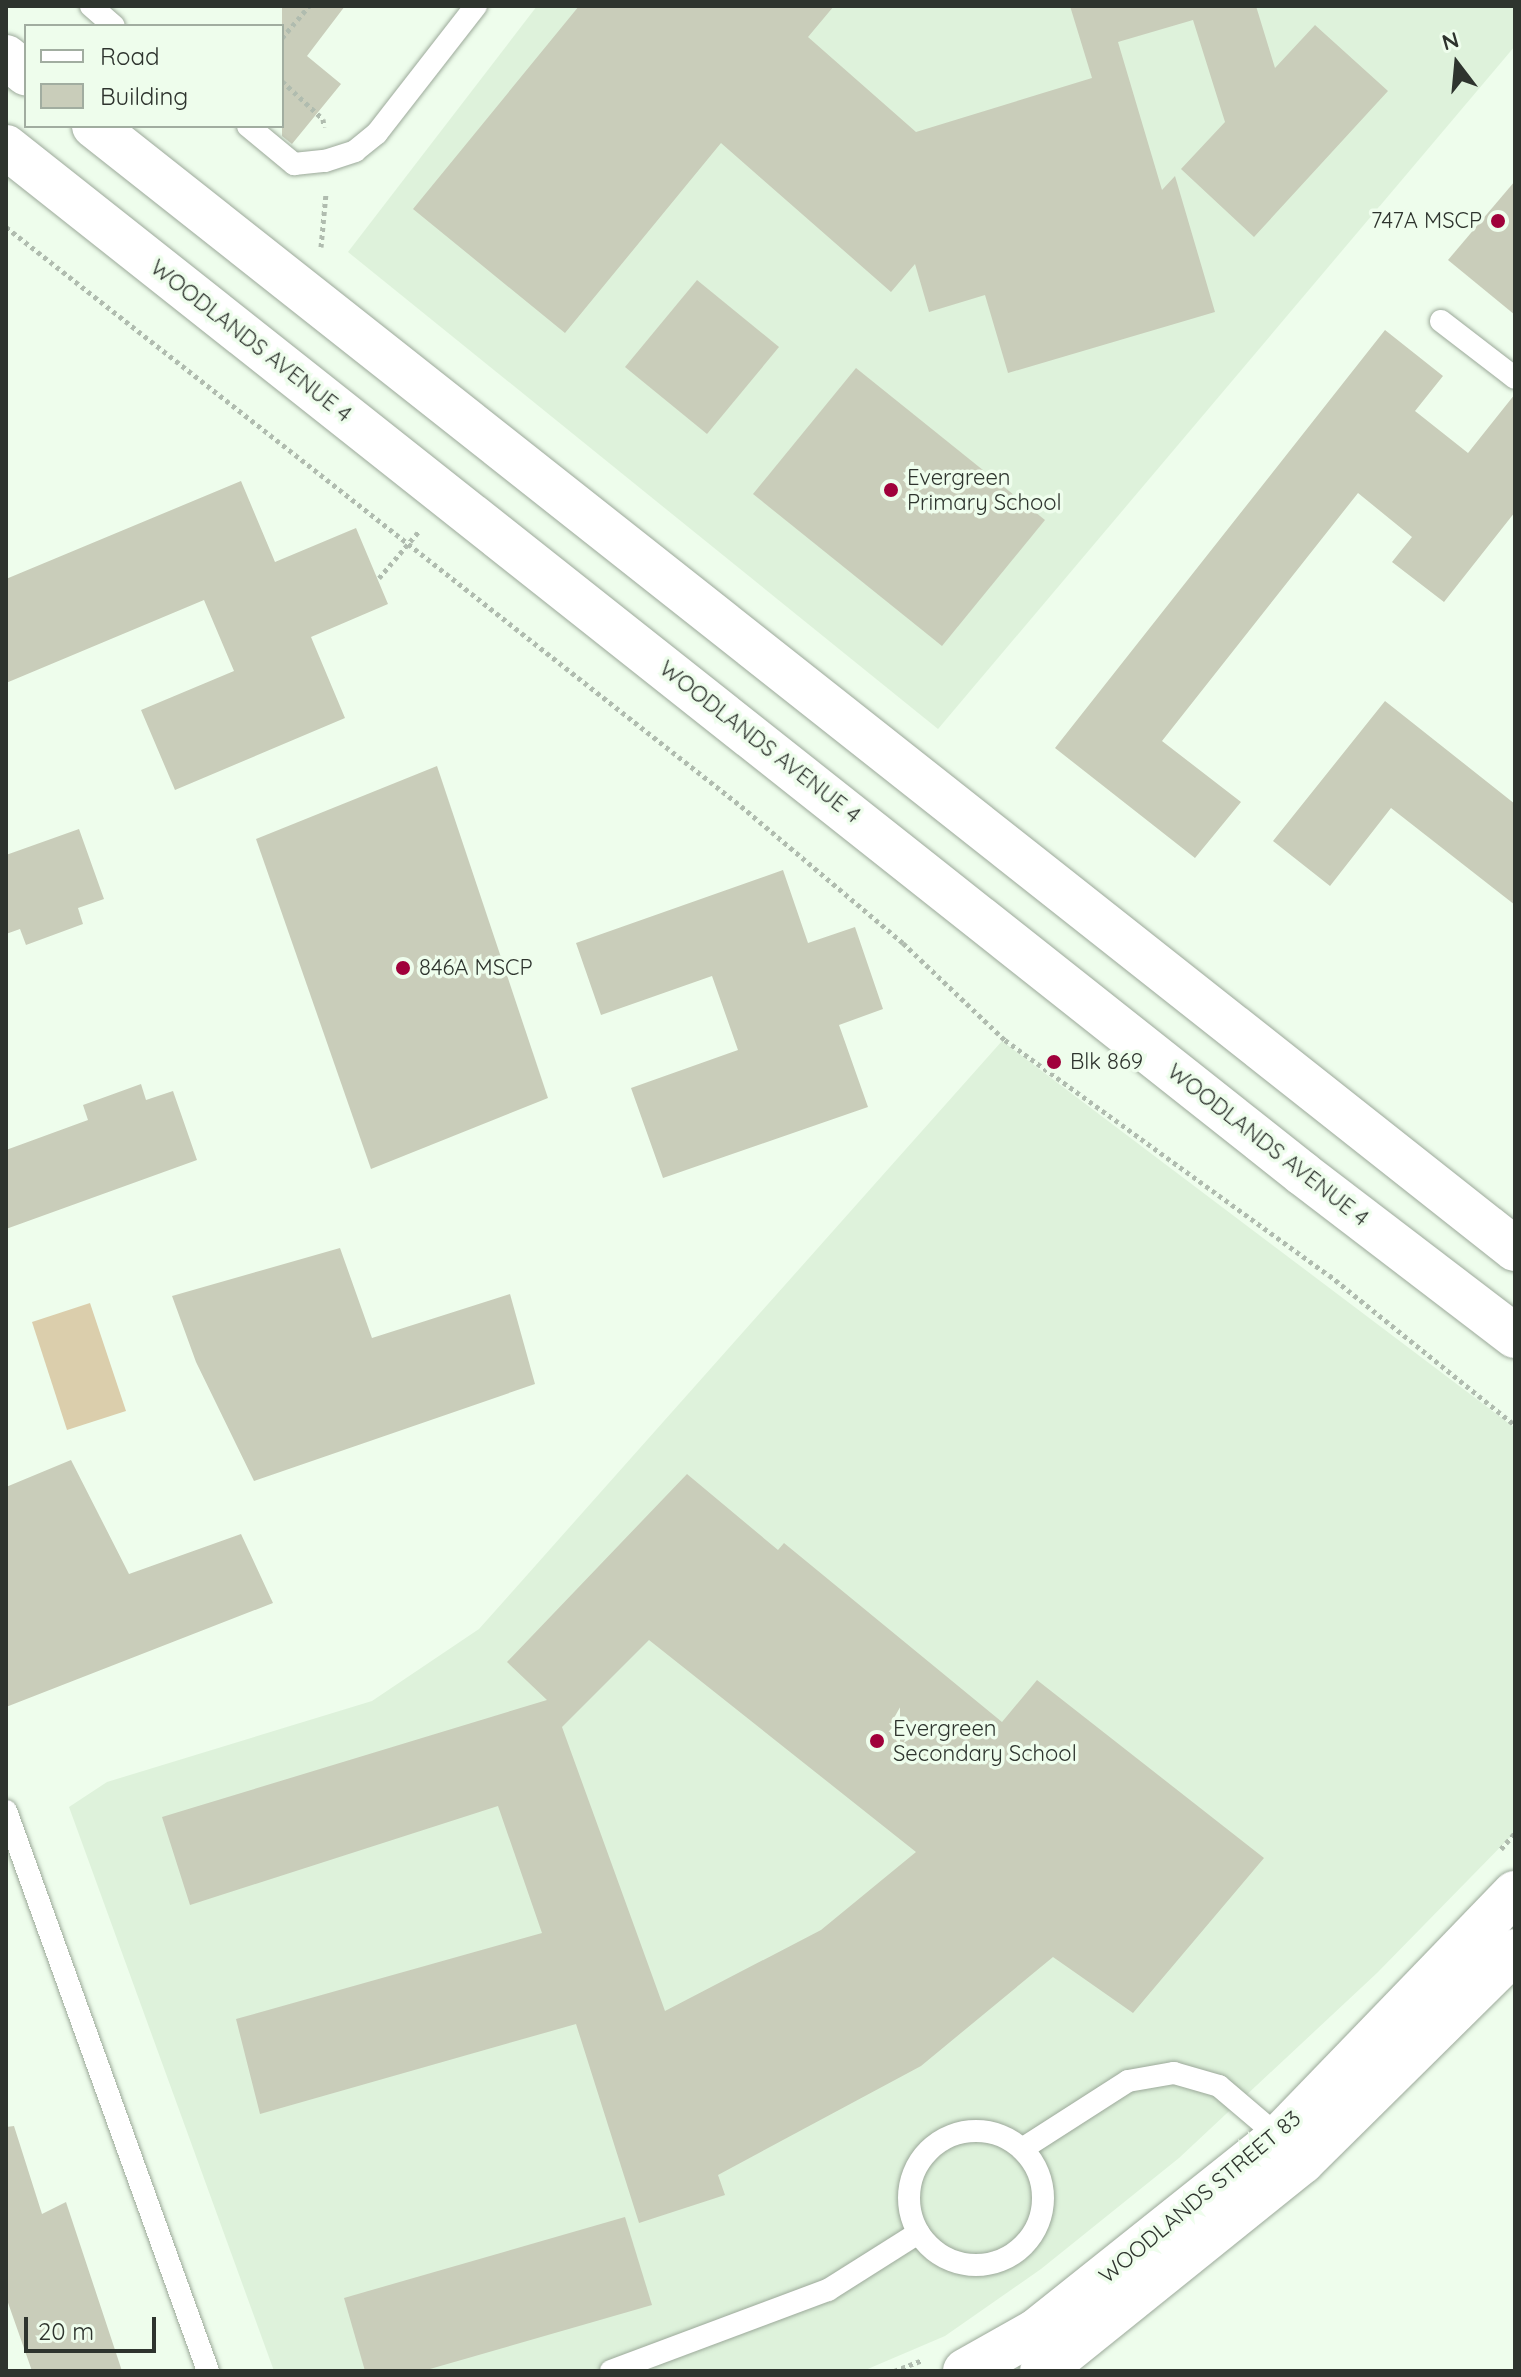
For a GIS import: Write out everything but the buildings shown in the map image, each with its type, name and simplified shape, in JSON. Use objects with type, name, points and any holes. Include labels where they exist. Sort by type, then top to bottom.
[{"type":"main road","points":[[6,57],[24,71]]},
{"type":"main road","points":[[97,128],[1515,1249]]},
{"type":"main road","name":"WOODLANDS AVENUE 4","points":[[6,147],[1303,1174],[1515,1336]]},
{"type":"main road","name":"WOODLANDS STREET 83","points":[[1042,2371],[1291,2149],[1509,1927]]},
{"type":"main road","name":"WOODLANDS STREET 83","points":[[965,2371],[1036,2331],[1291,2149]]},
{"type":"lane","points":[[91,6],[112,24]]},
{"type":"lane","points":[[250,128],[294,164],[325,161],[355,151],[377,133],[476,6]]},
{"type":"lane","points":[[1441,321],[1515,378]]},
{"type":"lane","points":[[6,1811],[208,2371]]},
{"type":"lane","points":[[1022,2149],[1128,2081],[1174,2073],[1219,2086],[1291,2149]]},
{"type":"lane","points":[[962,2132],[994,2134],[1022,2149],[1043,2189],[1042,2211],[1034,2233],[1018,2250],[998,2261],[964,2263],[933,2250],[918,2233],[908,2191],[926,2153],[962,2132]]},
{"type":"lane","points":[[611,2371],[828,2290],[918,2233]]},
{"type":"path","points":[[284,36],[309,6]]},
{"type":"path","points":[[284,83],[323,119],[325,161],[320,259],[306,293]]},
{"type":"path","points":[[6,227],[410,542],[741,806],[903,943],[1005,1040],[1329,1275],[1515,1425]]},
{"type":"path","points":[[379,578],[449,497]]},
{"type":"shaded area","name":"Evergreen Primary School","points":[[537,6],[1515,6],[1515,46],[938,729],[348,252]]},
{"type":"shaded area","name":"Evergreen Secondary School","points":[[1002,1041],[1515,1428],[1515,1832],[1377,1973],[1179,2158],[1041,2269],[945,2336],[863,2371],[274,2371],[69,1807],[107,1782],[372,1701],[479,1629]]},
{"type":"shaded area","points":[[90,1303],[126,1411],[67,1430],[32,1322]]},
{"type":"place","name":"747A MSCP","points":[[1498,221]]},
{"type":"place","name":"Evergreen Primary School","points":[[891,490]]},
{"type":"place","name":"846A MSCP","points":[[403,968]]},
{"type":"place","name":"Blk 869","points":[[1054,1062]]},
{"type":"place","name":"Evergreen Secondary School","points":[[877,1741]]}]
